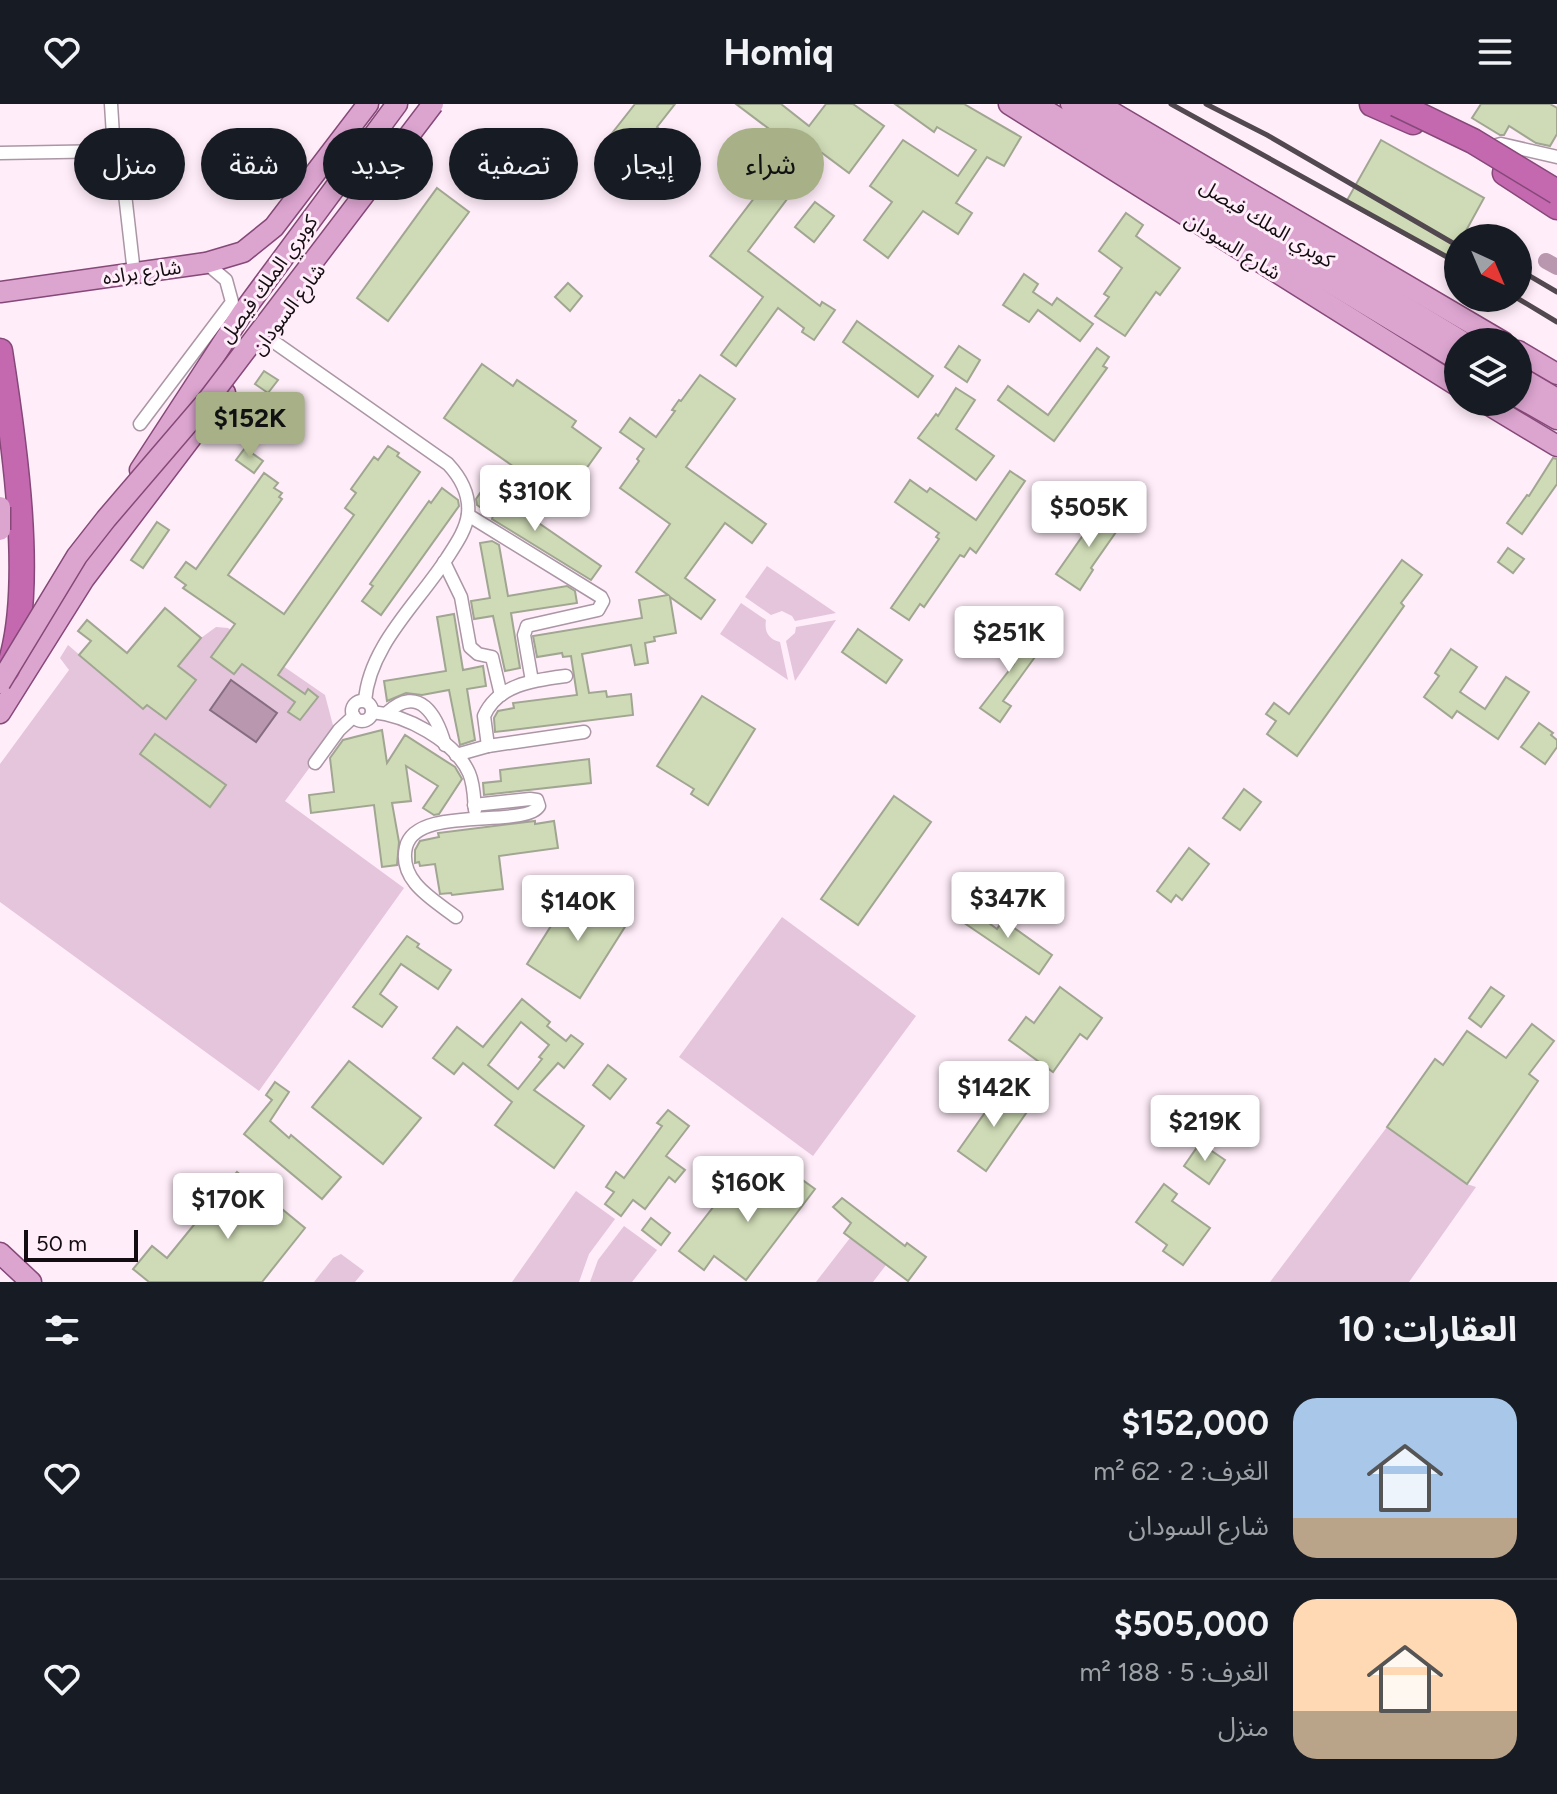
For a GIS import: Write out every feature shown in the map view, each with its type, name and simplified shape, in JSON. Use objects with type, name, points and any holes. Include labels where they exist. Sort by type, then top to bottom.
[{"type":"highway","points":[[1372,104],[1436,133],[1557,207]]},
{"type":"highway","points":[[1396,104],[1473,141],[1557,192]]},
{"type":"highway","points":[[0,351],[9,501],[21,595],[12,659],[0,691]]},
{"type":"highway","points":[[0,516],[9,501]]},
{"type":"main road","name":"شارع براده","points":[[0,292],[206,263],[243,252],[274,227],[368,104]]},
{"type":"main road","name":"كوبري الملك فيصل","points":[[84,579],[103,534],[181,406],[243,312],[397,104]]},
{"type":"main road","name":"كوبري الملك فيصل","points":[[0,683],[77,556],[207,401],[433,104]]},
{"type":"main road","name":"شارع السودان","points":[[0,713],[84,579],[443,104]]},
{"type":"main road","name":"كوبري الملك فيصل","points":[[1071,104],[1444,330]]},
{"type":"main road","points":[[1098,104],[1479,328]]},
{"type":"main road","name":"كوبري الملك فيصل","points":[[1019,106],[1444,352]]},
{"type":"main road","name":"شارع السودان","points":[[1019,106],[1444,377]]},
{"type":"main road","points":[[1532,359],[1557,374]]},
{"type":"main road","points":[[1532,384],[1557,399]]},
{"type":"main road","points":[[1532,405],[1557,419]]},
{"type":"main road","points":[[1507,416],[1557,446]]},
{"type":"main road","points":[[0,530],[9,501]]},
{"type":"main road","points":[[0,1253],[31,1282]]},
{"type":"street","points":[[111,104],[113,128]]},
{"type":"street","points":[[1481,153],[1487,147],[1501,144],[1557,157]]},
{"type":"street","points":[[0,153],[74,152]]},
{"type":"street","points":[[126,200],[134,273]]},
{"type":"street","points":[[140,424],[232,302],[226,280],[206,263]]},
{"type":"street","points":[[267,337],[448,464],[464,487],[468,515],[458,540],[377,656],[368,678],[368,707]]},
{"type":"street","points":[[468,515],[597,593],[603,601],[598,610],[527,626],[524,635],[532,681]]},
{"type":"street","points":[[444,562],[461,597],[470,647],[478,654],[492,657],[501,695]]},
{"type":"street","points":[[488,746],[484,716],[488,707],[501,695],[532,681],[566,676]]},
{"type":"street","points":[[387,713],[407,702],[422,705],[434,714],[445,745]]},
{"type":"street","points":[[315,763],[339,730],[354,716],[352,710],[355,703],[414,723],[445,745],[469,772],[475,811]]},
{"type":"street","points":[[456,755],[488,746],[584,732]]},
{"type":"street","points":[[456,917],[410,878],[404,853],[413,833],[422,828],[475,811],[524,799],[525,814],[475,811]]},
{"type":"shaded area","points":[[767,566],[836,613],[795,621],[782,611],[771,615],[745,597]]},
{"type":"shaded area","points":[[741,603],[766,620],[768,634],[780,642],[788,680],[720,634]]},
{"type":"shaded area","points":[[836,620],[795,681],[786,641],[795,633],[796,627]]},
{"type":"shaded area","points":[[216,627],[228,628],[325,695],[335,733],[285,801],[404,888],[259,1091],[0,902],[0,764],[69,670],[60,658],[68,645],[143,709],[201,638]]},
{"type":"shaded area","points":[[231,680],[277,713],[256,742],[210,710]]},
{"type":"shaded area","points":[[782,917],[916,1016],[813,1156],[679,1057]]},
{"type":"shaded area","points":[[1387,1127],[1467,1184],[1476,1187],[1409,1282],[1270,1282]]},
{"type":"shaded area","points":[[576,1191],[615,1219],[589,1254],[579,1282],[512,1282]]},
{"type":"shaded area","points":[[624,1226],[657,1250],[632,1282],[590,1282],[598,1260]]},
{"type":"shaded area","points":[[850,1238],[886,1265],[873,1282],[816,1282]]},
{"type":"shaded area","points":[[341,1254],[364,1271],[355,1282],[314,1282],[333,1258]]},
{"type":"building","points":[[635,104],[675,104],[658,128],[616,128]]},
{"type":"building","points":[[736,104],[781,104],[809,126],[826,104],[853,104],[884,126],[849,173],[824,154],[824,128],[768,128]]},
{"type":"building","points":[[895,104],[964,104],[1021,137],[1004,166],[987,157],[956,203],[972,213],[958,234],[923,211],[888,258],[864,240],[892,202],[870,186],[903,140],[958,176],[976,150],[937,127],[934,132]]},
{"type":"building","points":[[1481,104],[1550,104],[1557,108],[1557,134],[1550,146],[1536,143],[1509,126],[1504,135],[1500,135],[1472,118]]},
{"type":"building","points":[[1381,140],[1484,198],[1470,224],[1444,224],[1444,257],[1346,202]]},
{"type":"building","points":[[437,188],[469,212],[388,321],[357,298],[428,200],[433,200]]},
{"type":"building","points":[[753,200],[787,200],[748,251],[820,306],[822,302],[835,310],[814,340],[778,308],[736,366],[721,355],[763,297],[710,256]]},
{"type":"building","points":[[815,202],[834,216],[814,242],[795,227]]},
{"type":"building","points":[[1126,213],[1143,225],[1136,236],[1180,268],[1160,295],[1156,292],[1125,336],[1095,316],[1109,297],[1104,294],[1122,268],[1099,251]]},
{"type":"building","points":[[1024,274],[1038,284],[1033,292],[1052,305],[1057,298],[1093,324],[1080,341],[1038,310],[1029,322],[1003,305]]},
{"type":"building","points":[[568,283],[582,296],[570,311],[555,297]]},
{"type":"building","points":[[857,321],[933,376],[918,397],[843,342]]},
{"type":"building","points":[[959,346],[980,360],[967,382],[945,367]]},
{"type":"building","points":[[1097,348],[1109,357],[1103,366],[1107,368],[1054,441],[998,400],[1008,386],[1048,415]]},
{"type":"building","points":[[482,364],[513,386],[517,380],[576,421],[572,427],[601,448],[563,501],[444,418]]},
{"type":"building","points":[[264,371],[278,380],[268,393],[255,384]]},
{"type":"building","points":[[700,375],[735,399],[686,467],[766,524],[752,543],[725,523],[685,578],[715,600],[701,619],[670,597],[676,633],[654,637],[655,641],[645,643],[648,663],[635,665],[631,645],[582,654],[589,693],[606,691],[607,697],[631,694],[633,715],[495,732],[494,718],[498,711],[514,708],[513,703],[577,695],[571,656],[563,657],[562,653],[537,657],[533,636],[642,618],[639,600],[668,595],[636,572],[670,524],[620,488],[644,449],[620,432],[630,418],[656,437],[675,411],[672,410],[679,400]]},
{"type":"building","points":[[956,388],[975,400],[956,429],[994,456],[976,480],[918,438],[936,414],[938,416]]},
{"type":"building","points":[[241,404],[254,413],[245,427],[231,418]]},
{"type":"building","points":[[388,446],[420,472],[278,675],[305,694],[308,689],[318,697],[300,720],[288,712],[295,702],[242,664],[234,674],[211,657],[235,624],[183,588],[186,585],[175,577],[186,562],[196,569],[264,473],[278,483],[274,488],[282,493],[279,497],[282,499],[228,575],[284,614],[354,515],[345,508],[356,493],[351,489],[374,457],[378,460]]},
{"type":"building","points":[[245,448],[263,461],[254,473],[236,460]]},
{"type":"building","points":[[1553,458],[1557,459],[1557,484],[1522,534],[1507,523]]},
{"type":"building","points":[[1010,471],[1025,481],[976,553],[970,548],[964,557],[960,555],[924,607],[920,604],[909,620],[891,608],[939,539],[936,537],[939,533],[895,502],[910,480],[927,492],[930,488],[976,520]]},
{"type":"building","points":[[485,486],[601,566],[591,580],[492,519],[493,516],[477,505],[476,499]]},
{"type":"building","points":[[442,488],[458,500],[459,506],[381,615],[362,601],[373,586],[370,584],[429,501],[431,503]]},
{"type":"building","points":[[1102,508],[1123,522],[1091,568],[1093,570],[1080,590],[1056,574]]},
{"type":"building","points":[[157,522],[169,530],[143,568],[131,560]]},
{"type":"building","points":[[492,541],[499,545],[508,596],[567,586],[575,591],[577,603],[511,613],[520,668],[505,671],[493,616],[474,619],[471,601],[490,598],[480,543]]},
{"type":"building","points":[[1508,548],[1524,559],[1513,573],[1498,562]]},
{"type":"building","points":[[1402,560],[1422,575],[1401,603],[1404,606],[1297,756],[1267,734],[1276,721],[1266,714],[1274,703],[1289,714]]},
{"type":"building","points":[[165,608],[201,638],[178,666],[196,680],[166,719],[147,705],[143,709],[79,655],[91,641],[78,631],[87,620],[127,653]]},
{"type":"building","points":[[454,614],[463,670],[483,666],[486,686],[467,689],[475,740],[460,745],[449,690],[422,695],[406,693],[387,701],[384,681],[446,671],[437,617]]},
{"type":"building","points":[[858,629],[902,660],[886,683],[842,652]]},
{"type":"building","points":[[1008,632],[1027,646],[1030,642],[1040,650],[1003,701],[1011,706],[1000,722],[980,708],[1014,664],[995,650]]},
{"type":"building","points":[[1451,649],[1477,667],[1460,692],[1485,709],[1506,677],[1529,692],[1498,739],[1457,711],[1452,718],[1424,697],[1439,676],[1435,673]]},
{"type":"building","points":[[702,696],[755,729],[708,805],[691,794],[694,789],[657,766]]},
{"type":"building","points":[[1539,723],[1557,740],[1557,747],[1545,764],[1521,747]]},
{"type":"building","points":[[382,730],[387,763],[405,735],[455,767],[462,779],[439,814],[434,815],[423,808],[438,786],[406,766],[411,801],[392,803],[399,842],[397,865],[382,867],[374,805],[311,813],[309,795],[334,792],[330,758],[343,740]]},
{"type":"building","points":[[155,734],[226,785],[210,807],[140,754]]},
{"type":"building","points":[[589,759],[591,783],[484,795],[483,783],[501,781],[500,770]]},
{"type":"building","points":[[1244,789],[1261,802],[1240,830],[1223,818]]},
{"type":"building","points":[[894,796],[931,822],[858,925],[821,899]]},
{"type":"building","points":[[535,821],[535,824],[554,821],[558,848],[499,856],[503,889],[440,894],[435,864],[420,866],[419,862],[415,863],[415,850],[420,841],[439,837],[438,833]]},
{"type":"building","points":[[1189,848],[1209,864],[1182,900],[1176,895],[1171,902],[1157,891]]},
{"type":"building","points":[[575,888],[628,922],[580,998],[527,964]]},
{"type":"building","points":[[966,906],[997,929],[1003,920],[1052,955],[1039,974],[957,918]]},
{"type":"building","points":[[407,936],[419,944],[417,947],[451,970],[438,989],[401,964],[380,994],[397,1007],[382,1027],[353,1007]]},
{"type":"building","points":[[1060,987],[1102,1018],[1087,1039],[1080,1034],[1053,1072],[1009,1040],[1026,1017],[1034,1023]]},
{"type":"building","points":[[1491,987],[1504,996],[1481,1027],[1469,1018]]},
{"type":"building","points":[[522,999],[550,1022],[547,1026],[566,1041],[571,1035],[583,1044],[564,1068],[558,1063],[534,1090],[584,1126],[554,1168],[495,1125],[512,1102],[463,1063],[454,1074],[433,1058],[457,1027],[483,1047]],"holes":[[[521,1022],[549,1045],[518,1089],[488,1065]]]},
{"type":"building","points":[[1532,1024],[1554,1041],[1529,1074],[1538,1081],[1467,1184],[1387,1127],[1435,1059],[1443,1065],[1467,1031],[1506,1058]]},
{"type":"building","points":[[349,1061],[421,1118],[383,1164],[312,1107]]},
{"type":"building","points":[[608,1065],[626,1079],[610,1099],[593,1085]]},
{"type":"building","points":[[275,1082],[289,1092],[270,1121],[341,1177],[322,1199],[244,1134],[272,1100],[266,1095]]},
{"type":"building","points":[[1003,1087],[1031,1106],[986,1171],[958,1151]]},
{"type":"building","points":[[668,1110],[689,1126],[666,1156],[685,1170],[675,1182],[669,1177],[645,1209],[633,1200],[621,1216],[605,1204],[614,1192],[606,1187],[616,1172],[624,1178],[662,1126],[657,1123]]},
{"type":"building","points":[[1200,1143],[1225,1160],[1209,1184],[1184,1166]]},
{"type":"building","points":[[779,1163],[815,1189],[746,1280],[714,1256],[704,1270],[679,1251],[725,1192],[746,1208]]},
{"type":"building","points":[[237,1172],[305,1228],[262,1282],[149,1282],[133,1269],[152,1246],[167,1258]]},
{"type":"building","points":[[1164,1184],[1177,1194],[1172,1201],[1210,1228],[1183,1265],[1163,1251],[1167,1245],[1136,1222]]},
{"type":"building","points":[[842,1198],[905,1246],[907,1243],[926,1257],[908,1281],[844,1233],[851,1223],[833,1207]]},
{"type":"building","points":[[651,1218],[670,1233],[661,1245],[642,1230]]},
{"type":"waterway","points":[[1546,261],[1557,267]]},
{"type":"railway","points":[[1171,104],[1444,255]]},
{"type":"railway","points":[[1206,104],[1267,135],[1444,238]]},
{"type":"railway","points":[[1532,277],[1557,292]]},
{"type":"railway","points":[[1532,307],[1557,322]]}]
